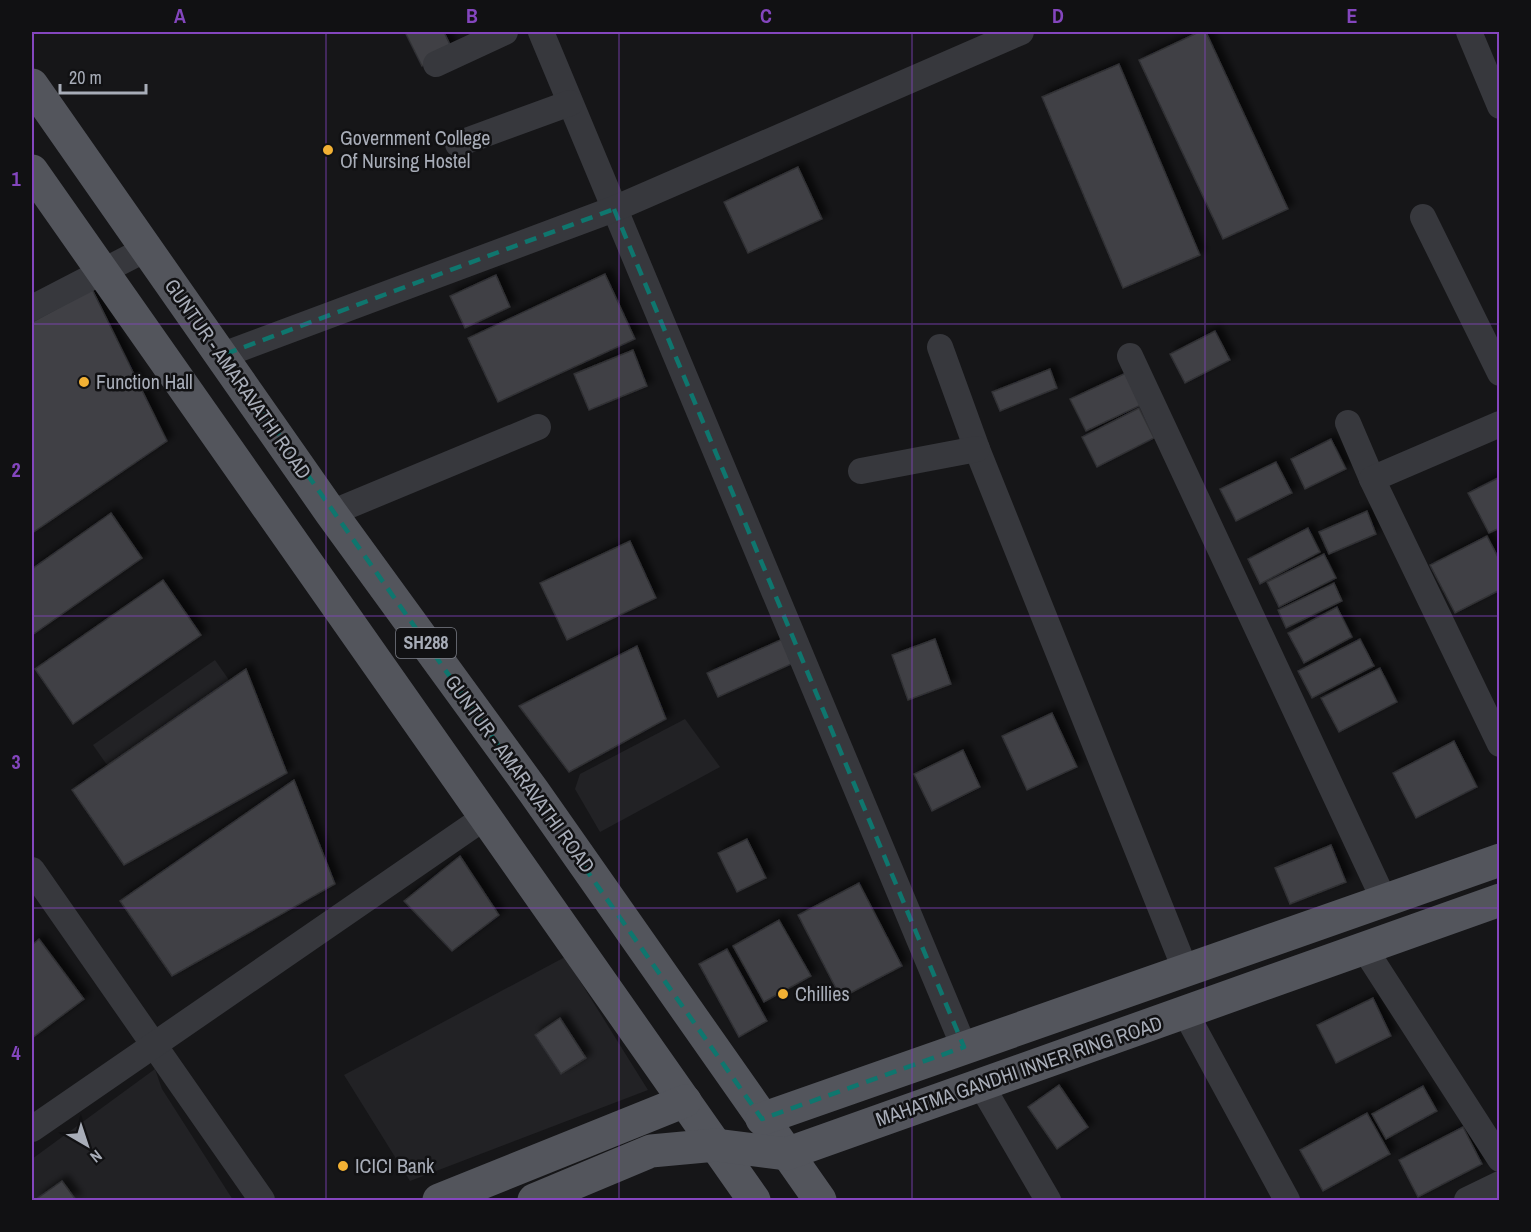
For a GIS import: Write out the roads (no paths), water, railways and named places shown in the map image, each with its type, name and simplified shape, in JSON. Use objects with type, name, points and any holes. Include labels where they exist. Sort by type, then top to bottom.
[{"type":"main road","name":"GUNTUR - AMARAVATHI ROAD","points":[[32,85],[332,513],[534,792],[820,1200]]},
{"type":"main road","name":"SH288","points":[[32,171],[754,1200]]},
{"type":"main road","points":[[337,606],[378,577]]},
{"type":"main road","name":"MAHATMA GANDHI INNER RING ROAD","points":[[762,1119],[1500,860]]},
{"type":"main road","name":"MAHATMA GANDHI INNER RING ROAD","points":[[534,1200],[651,1151],[716,1145],[786,1154],[980,1083],[1500,900]]},
{"type":"main road","points":[[439,1200],[685,1101]]},
{"type":"street","points":[[436,64],[505,32]]},
{"type":"street","points":[[541,32],[964,1047]]},
{"type":"street","points":[[223,355],[614,209],[1022,32]]},
{"type":"street","points":[[1469,32],[1500,106]]},
{"type":"street","points":[[458,144],[570,103]]},
{"type":"street","points":[[1423,217],[1500,373]]},
{"type":"street","points":[[32,308],[146,249]]},
{"type":"street","points":[[940,347],[977,449],[1185,969]]},
{"type":"street","points":[[1130,356],[1384,900]]},
{"type":"street","points":[[1348,423],[1372,479],[1500,744]]},
{"type":"street","points":[[1372,479],[1500,424]]},
{"type":"street","points":[[332,513],[538,427]]},
{"type":"street","points":[[861,471],[977,449]]},
{"type":"street","points":[[32,1129],[485,817]]},
{"type":"street","points":[[32,870],[262,1200]]},
{"type":"street","points":[[1364,948],[1500,1159]]},
{"type":"street","points":[[1185,1012],[1287,1200]]},
{"type":"street","points":[[980,1083],[1048,1200]]},
{"type":"street","points":[[1467,1200],[1500,1184]]},
{"type":"place","name":"Government College Of Nursing Hostel","points":[[328,150]]},
{"type":"place","name":"Function Hall","points":[[84,382]]},
{"type":"place","name":"Chillies","points":[[783,994]]},
{"type":"place","name":"ICICI Bank","points":[[343,1166]]}]
